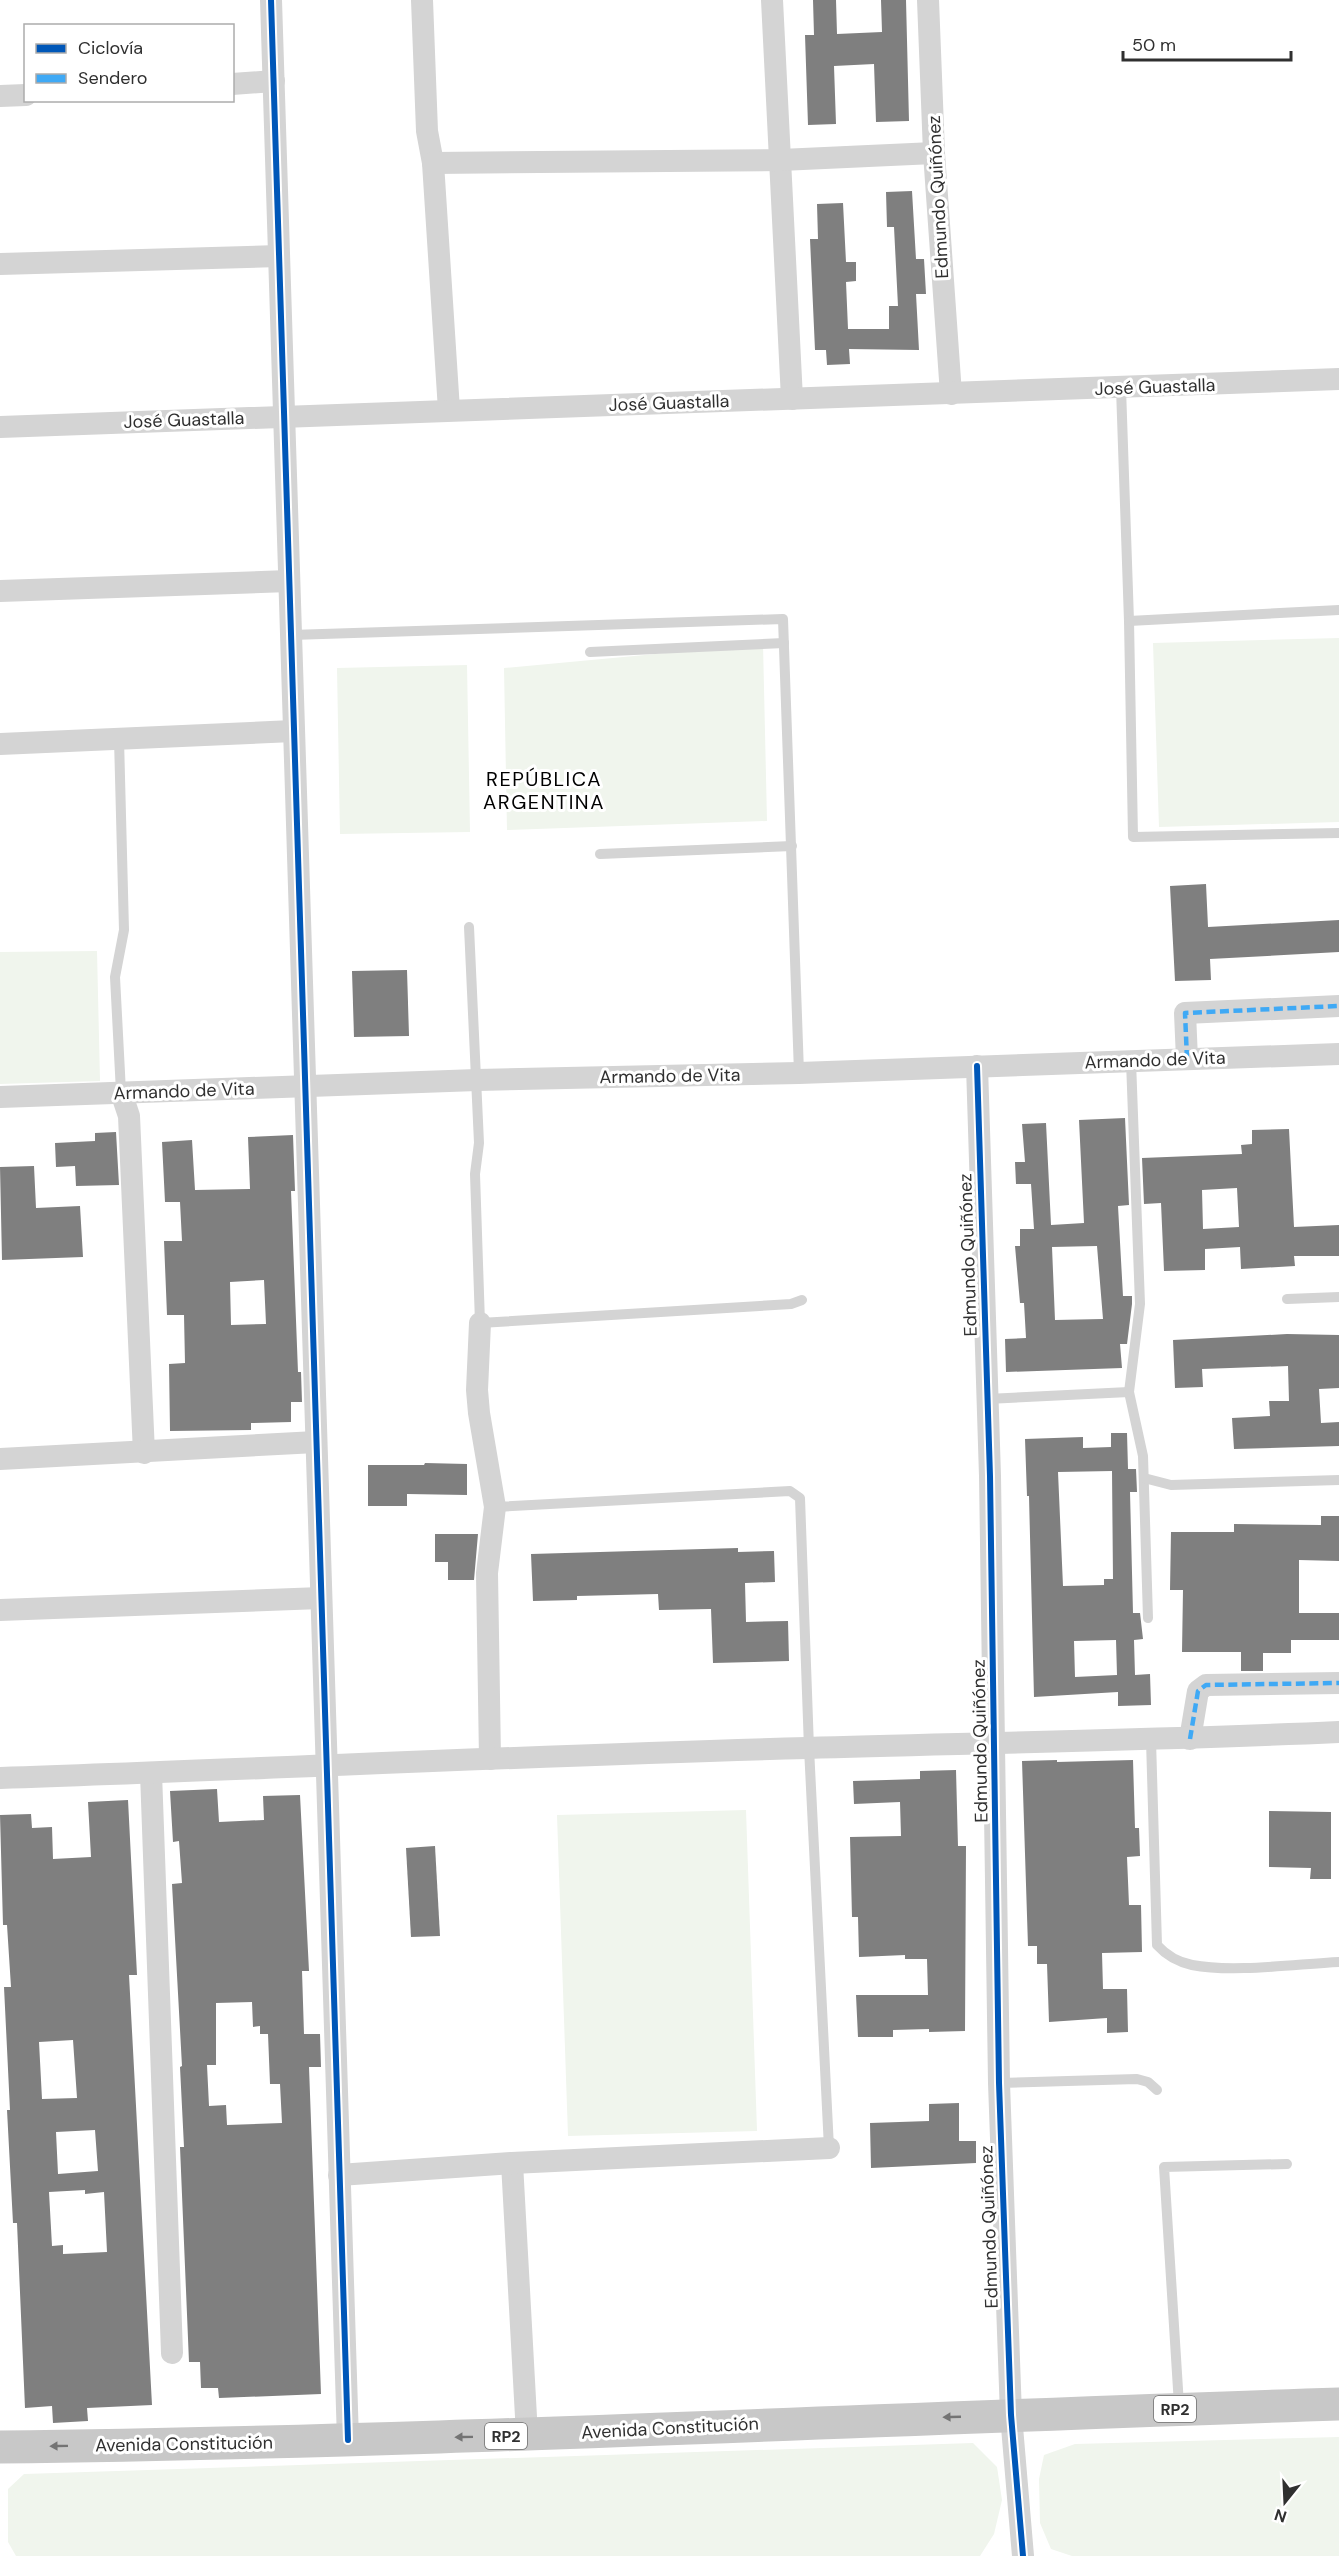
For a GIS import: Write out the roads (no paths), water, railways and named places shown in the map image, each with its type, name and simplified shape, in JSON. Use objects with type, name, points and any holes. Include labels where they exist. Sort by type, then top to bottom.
[{"type":"main road","name":"Avenida Constitución","points":[[0,2447],[527,2435],[811,2421],[1339,2404]]},
{"type":"street","points":[[271,0],[348,2440]]},
{"type":"street","points":[[422,0],[427,131],[433,163],[448,410]]},
{"type":"street","points":[[772,0],[792,399]]},
{"type":"street","name":"Edmundo Quiñónez","points":[[928,0],[934,153],[951,394]]},
{"type":"street","points":[[234,84],[274,81]]},
{"type":"street","points":[[0,96],[24,95]]},
{"type":"street","points":[[433,163],[781,160],[934,153]]},
{"type":"street","points":[[0,264],[279,256]]},
{"type":"street","name":"José Guastalla","points":[[0,427],[1339,379]]},
{"type":"street","points":[[0,591],[289,581]]},
{"type":"street","points":[[0,744],[293,731]]},
{"type":"street","points":[[1187,1059],[1185,1013],[1339,1006]]},
{"type":"street","name":"Armando de Vita","points":[[0,1097],[1339,1054]]},
{"type":"street","name":"Edmundo Quiñónez","points":[[977,1066],[995,1745],[999,2083],[1011,2415],[1023,2556]]},
{"type":"street","points":[[121,1092],[129,1116],[144,1453]]},
{"type":"street","points":[[480,1323],[477,1390],[495,1507],[487,1573],[490,1759]]},
{"type":"street","points":[[0,1459],[316,1442]]},
{"type":"street","points":[[0,1610],[321,1598]]},
{"type":"street","points":[[1190,1739],[1198,1691],[1206,1685],[1339,1683]]},
{"type":"street","points":[[0,1778],[809,1748],[995,1745],[1339,1732]]},
{"type":"street","points":[[152,1773],[172,2353]]},
{"type":"street","points":[[339,2175],[512,2163],[829,2148]]},
{"type":"street","points":[[512,2163],[527,2435]]},
{"type":"lane","points":[[1120,388],[1129,621],[1133,837],[1339,833]]},
{"type":"lane","points":[[1129,621],[1339,610]]},
{"type":"lane","points":[[291,635],[783,619],[800,1073]]},
{"type":"lane","points":[[590,652],[784,643]]},
{"type":"lane","points":[[119,739],[124,930],[115,977],[121,1092]]},
{"type":"lane","points":[[600,854],[792,846]]},
{"type":"lane","points":[[470,927],[479,1143],[475,1174],[480,1323],[791,1304],[802,1300]]},
{"type":"lane","points":[[1131,1061],[1140,1304],[1129,1392],[1143,1456],[1148,1618]]},
{"type":"lane","points":[[1287,1299],[1339,1297]]},
{"type":"lane","points":[[987,1399],[1129,1392]]},
{"type":"lane","points":[[1144,1478],[1171,1485],[1339,1480]]},
{"type":"lane","points":[[495,1507],[790,1491],[800,1498],[809,1748],[829,2148]]},
{"type":"lane","points":[[1151,1740],[1157,1945],[1166,1954],[1190,1965],[1221,1968],[1339,1962]]},
{"type":"lane","points":[[999,2083],[1137,2079],[1148,2082],[1157,2090]]},
{"type":"lane","points":[[1179,2409],[1164,2167],[1287,2164]]},
{"type":"district","name":"REPÚBLICA ARGENTINA","points":[[544,790]]}]
